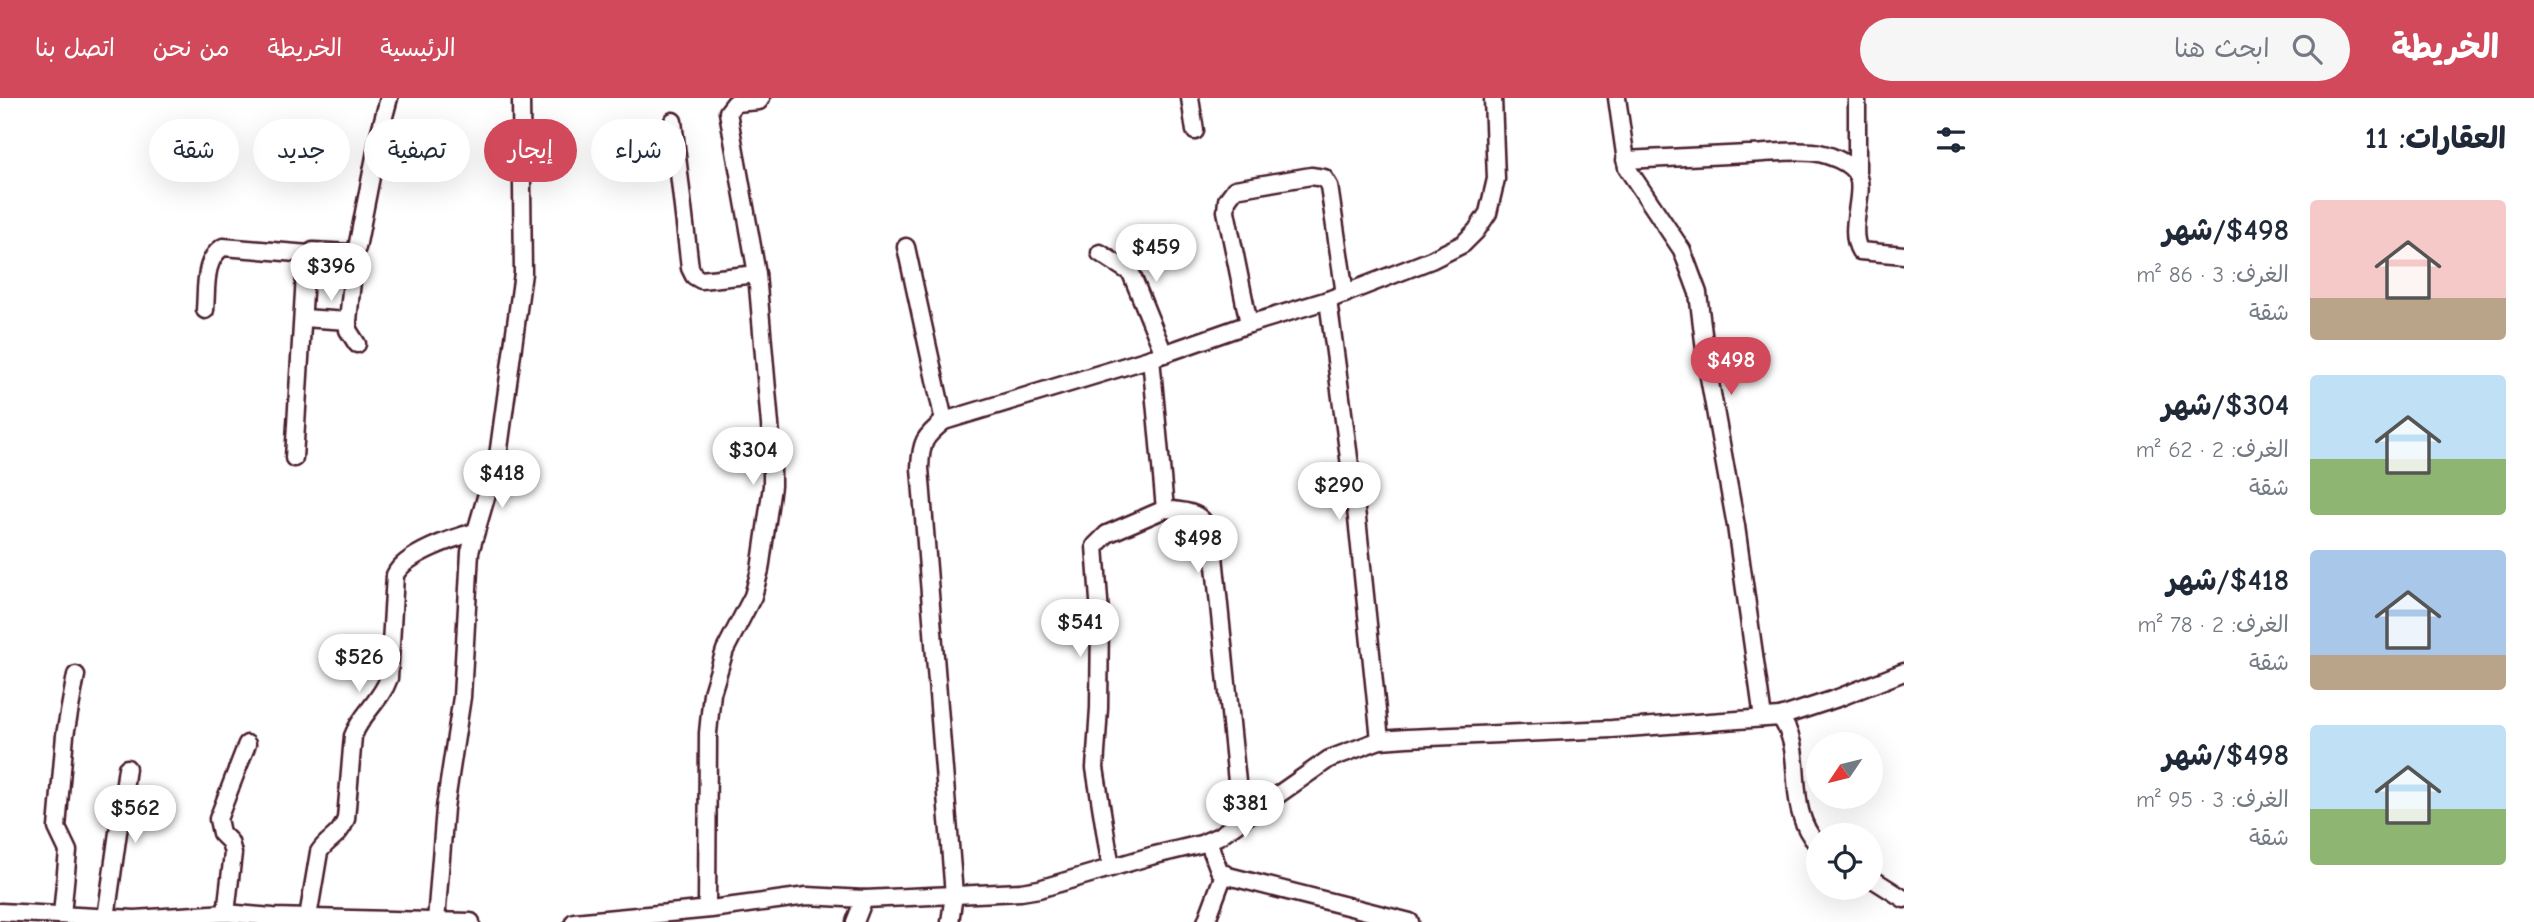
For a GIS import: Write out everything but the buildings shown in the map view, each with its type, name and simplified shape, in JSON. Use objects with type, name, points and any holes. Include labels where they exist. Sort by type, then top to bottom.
[{"type":"street","points":[[357,344],[348,330],[355,251],[362,234],[380,131],[389,98]]},
{"type":"street","points":[[436,921],[445,808],[462,697],[470,552],[498,456],[523,273],[521,98]]},
{"type":"street","points":[[707,909],[708,733],[712,693],[725,650],[754,596],[772,486],[772,448],[757,274],[728,112],[735,103],[759,101],[761,98]]},
{"type":"street","points":[[1189,98],[1195,131]]},
{"type":"street","points":[[950,922],[954,895],[920,468],[920,450],[926,435],[944,421],[1157,356],[1345,294],[1463,244],[1488,213],[1496,179],[1493,98]]},
{"type":"street","points":[[1617,98],[1625,160],[1632,176],[1682,250],[1698,293],[1709,377],[1772,718],[1789,733],[1799,815],[1806,829]]},
{"type":"street","points":[[1857,98],[1859,180],[1855,240],[1860,251],[1904,255]]},
{"type":"street","points":[[1625,160],[1814,152],[1841,161],[1857,175]]},
{"type":"street","points":[[1249,324],[1226,211],[1227,200],[1235,189],[1311,176],[1324,178],[1329,186],[1345,294]]},
{"type":"street","points":[[680,182],[690,268],[694,276],[701,280],[757,274]]},
{"type":"street","points":[[205,310],[209,261],[214,253],[223,247],[309,254],[321,251],[355,251]]},
{"type":"street","points":[[906,247],[944,421]]},
{"type":"street","points":[[1100,253],[1131,273],[1157,356],[1165,509]]},
{"type":"street","points":[[294,458],[306,259],[309,254]]},
{"type":"street","points":[[1328,300],[1357,518],[1380,740]]},
{"type":"street","points":[[303,318],[348,321]]},
{"type":"street","points":[[1111,868],[1095,768],[1100,614],[1095,546],[1107,534],[1165,509],[1193,512],[1209,527],[1241,821]]},
{"type":"street","points":[[308,917],[319,852],[324,844],[342,831],[346,819],[355,728],[384,692],[389,678],[395,575],[398,568],[454,538],[475,532]]},
{"type":"street","points":[[574,922],[679,917],[707,909],[807,896],[864,900],[1039,889],[1208,841],[1329,759],[1380,740],[1772,718],[1904,673]]},
{"type":"street","points":[[62,915],[68,851],[57,828],[65,735],[76,676]]},
{"type":"street","points":[[226,913],[233,853],[230,842],[221,833],[218,819],[247,744]]},
{"type":"street","points":[[106,918],[127,768]]},
{"type":"street","points":[[1208,841],[1219,870],[1224,874],[1304,897],[1410,922]]},
{"type":"street","points":[[1206,922],[1224,874]]},
{"type":"street","points":[[1883,886],[1904,899]]},
{"type":"street","points":[[855,922],[864,900]]},
{"type":"street","points":[[0,912],[177,919],[226,913],[273,919],[308,917],[471,922]]}]
